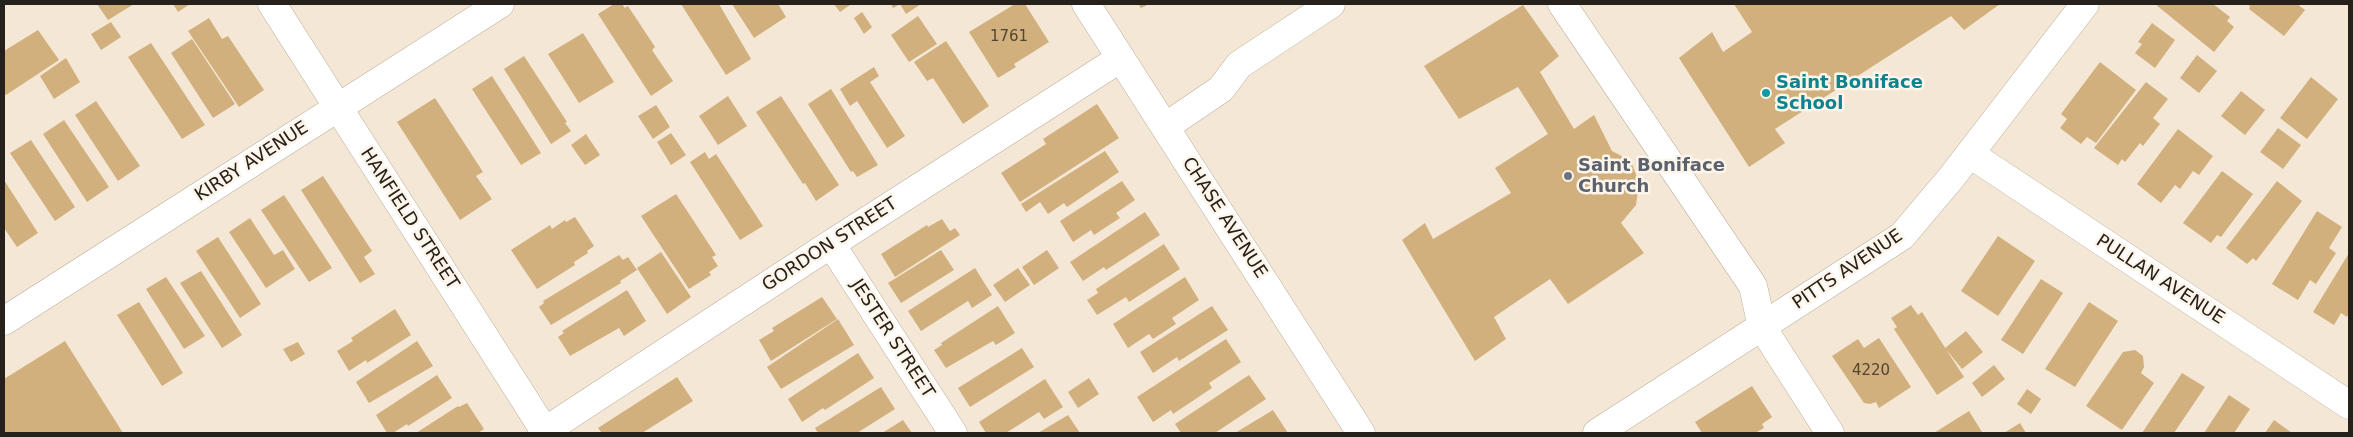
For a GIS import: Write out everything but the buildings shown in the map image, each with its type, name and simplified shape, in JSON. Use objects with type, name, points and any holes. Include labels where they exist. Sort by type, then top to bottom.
[{"type":"street","name":"HANFIELD STREET","points":[[272,4],[544,433]]},
{"type":"street","name":"KIRBY AVENUE","points":[[4,321],[500,4]]},
{"type":"street","name":"CHASE AVENUE","points":[[1086,4],[1362,433]]},
{"type":"street","points":[[1165,127],[1221,89],[1239,65],[1331,4]]},
{"type":"street","points":[[1562,4],[1753,286],[1762,328],[1830,433]]},
{"type":"street","name":"PITTS AVENUE","points":[[1597,433],[1902,236],[1970,154],[2086,4]]},
{"type":"street","name":"GORDON STREET","points":[[544,433],[831,244],[1121,58]]},
{"type":"street","name":"PULLAN AVENUE","points":[[1970,154],[2349,405]]},
{"type":"street","name":"JESTER STREET","points":[[831,244],[953,433]]},
{"type":"place","name":"Saint Boniface School","points":[[1766,93]]},
{"type":"place","name":"Saint Boniface Church","points":[[1568,176]]}]
